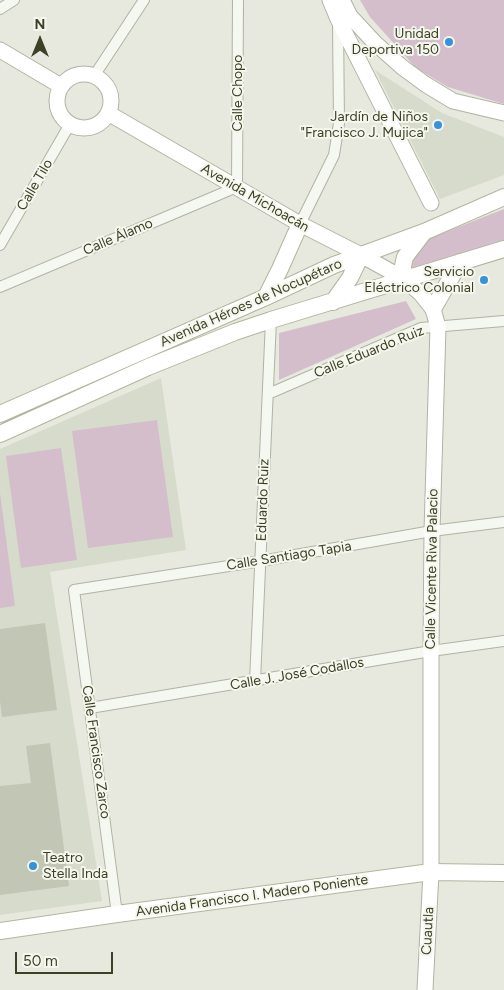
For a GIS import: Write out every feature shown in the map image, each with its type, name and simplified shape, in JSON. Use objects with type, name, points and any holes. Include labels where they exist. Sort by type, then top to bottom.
[{"type":"main road","name":"Avenida Héroes de Nocupétaro","points":[[0,414],[266,297],[334,265],[424,232],[504,197]]},
{"type":"main road","points":[[266,297],[300,224]]},
{"type":"main road","points":[[404,280],[403,266],[405,257],[424,232]]},
{"type":"main road","name":"Avenida Héroes de Nocupétaro","points":[[0,434],[148,367],[235,332],[504,249]]},
{"type":"main road","points":[[333,302],[350,278],[360,255]]},
{"type":"main road","points":[[433,309],[460,262]]},
{"type":"main road","name":"Avenida Francisco I. Madero Poniente","points":[[0,932],[117,914],[431,872],[504,873]]},
{"type":"street","points":[[0,8],[14,0]]},
{"type":"street","points":[[94,76],[144,0]]},
{"type":"street","name":"Calle Chopo","points":[[237,187],[238,0]]},
{"type":"street","points":[[330,0],[431,203]]},
{"type":"street","points":[[342,0],[350,16],[375,43],[425,84],[453,101],[504,113]]},
{"type":"street","points":[[300,224],[334,156],[339,115],[338,19]]},
{"type":"street","points":[[0,50],[61,86]]},
{"type":"street","points":[[76,75],[94,76],[108,88],[110,105],[108,113],[103,120],[87,128],[70,124],[58,112],[57,94],[61,86],[68,79],[76,75]]},
{"type":"street","name":"Avenida Michoacán","points":[[108,113],[300,224],[404,280]]},
{"type":"street","name":"Calle Tilo","points":[[0,245],[70,124]]},
{"type":"street","name":"Calle Álamo","points":[[0,287],[237,187]]},
{"type":"street","name":"Calle Vicente Riva Palacio","points":[[404,280],[421,294],[433,309],[438,327],[432,531],[431,872]]},
{"type":"street","name":"Eduardo Ruiz","points":[[255,681],[272,320]]},
{"type":"street","name":"Calle Eduardo Ruiz","points":[[268,394],[421,328],[504,321]]},
{"type":"street","name":"Calle Santiago Tapia","points":[[74,590],[261,561],[432,531],[504,522]]},
{"type":"street","name":"Calle Francisco Zarco","points":[[74,590],[117,914]]},
{"type":"street","name":"Calle J. José Codallos","points":[[90,708],[431,651],[504,641]]},
{"type":"street","name":"Cuautla","points":[[425,990],[431,872]]},
{"type":"shaded area","name":"Unidad Deportiva 150","points":[[360,0],[504,0],[504,104],[448,87],[416,68],[370,17]]},
{"type":"shaded area","name":"Jardín de Niños \"Francisco J. Mujica\"","points":[[375,70],[442,113],[504,137],[504,175],[440,199]]},
{"type":"shaded area","points":[[504,209],[504,242],[410,273],[410,256],[428,239]]},
{"type":"shaded area","points":[[406,301],[416,319],[279,380],[279,333]]},
{"type":"shaded area","points":[[161,378],[186,550],[50,572],[102,901],[0,915],[0,449]]},
{"type":"shaded area","points":[[157,420],[173,537],[88,548],[72,431]]},
{"type":"shaded area","points":[[61,448],[77,560],[21,568],[6,456]]},
{"type":"shaded area","points":[[0,493],[15,606],[0,608]]},
{"type":"building","points":[[45,623],[57,710],[2,717],[0,701],[0,629]]},
{"type":"building","points":[[50,743],[69,886],[0,895],[0,786],[31,783],[26,746]]},
{"type":"place","name":"Unidad Deportiva 150","points":[[449,42]]},
{"type":"place","name":"Jardín de Niños \"Francisco J. Mujica\"","points":[[438,125]]},
{"type":"place","name":"Servicio Eléctrico Colonial","points":[[484,280]]},
{"type":"place","name":"Teatro Stella Inda","points":[[33,866]]}]
